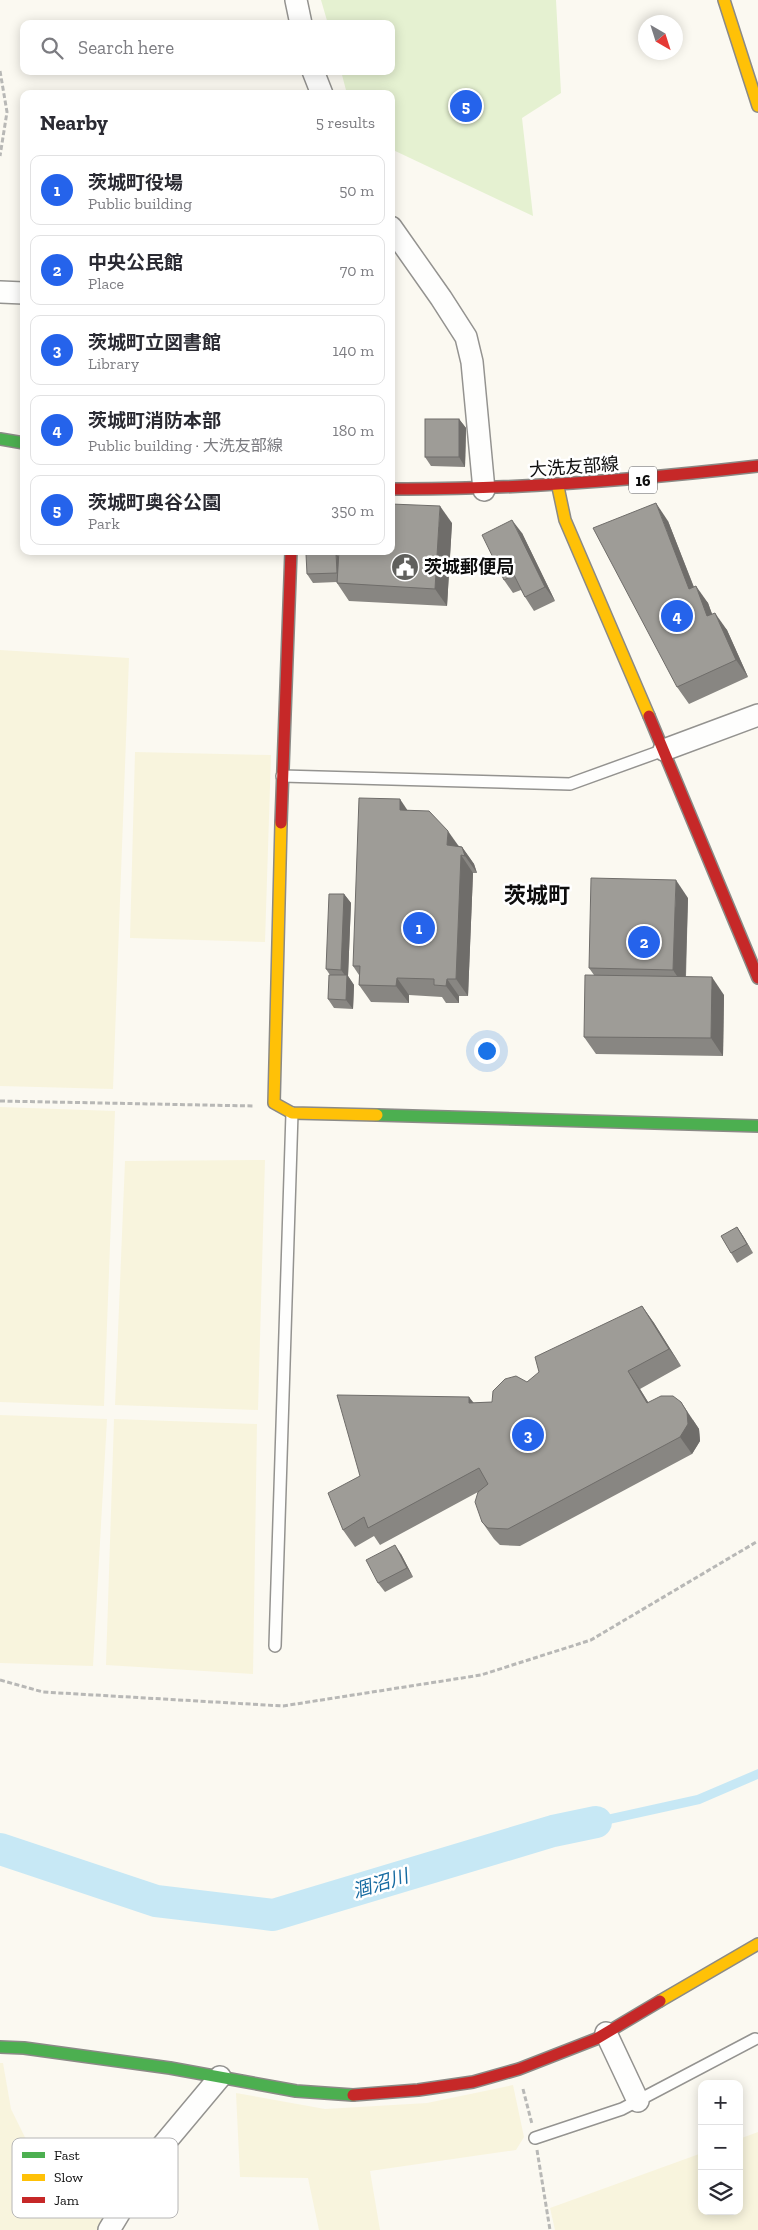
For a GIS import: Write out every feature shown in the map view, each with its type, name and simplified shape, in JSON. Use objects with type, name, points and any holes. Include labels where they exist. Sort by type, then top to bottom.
[{"type":"street","points":[[296,0],[300,20]]},
{"type":"street","points":[[724,0],[758,106]]},
{"type":"street","points":[[315,75],[320,90]]},
{"type":"street","points":[[395,233],[466,337],[472,362],[484,490]]},
{"type":"street","points":[[0,292],[20,293]]},
{"type":"street","points":[[0,439],[20,442]]},
{"type":"street","name":"大洗友部線","points":[[395,489],[484,490],[558,487],[651,479],[758,466]]},
{"type":"street","points":[[558,487],[565,520],[664,750],[758,978]]},
{"type":"street","points":[[291,555],[282,776],[274,1104],[292,1113],[758,1126]]},
{"type":"street","points":[[664,750],[758,715]]},
{"type":"street","points":[[0,2048],[24,2048],[170,2068],[296,2091],[359,2095],[418,2090],[473,2082],[519,2069],[596,2039],[758,1944]]},
{"type":"street","points":[[606,2033],[638,2100]]},
{"type":"street","points":[[169,2138],[220,2077]]},
{"type":"street","points":[[109,2230],[116,2218]]},
{"type":"lane","points":[[282,776],[570,784],[664,750]]},
{"type":"lane","points":[[274,1646],[292,1113]]},
{"type":"lane","points":[[535,2138],[622,2109],[755,2039]]},
{"type":"path","points":[[0,71],[7,112],[0,156]]},
{"type":"path","points":[[0,1101],[255,1106],[274,1104]]},
{"type":"path","points":[[0,1680],[42,1692],[283,1706],[481,1675],[591,1640],[758,1541]]},
{"type":"shaded area","points":[[0,650],[129,658],[113,1089],[0,1086]]},
{"type":"shaded area","points":[[135,752],[271,755],[265,942],[130,938]]},
{"type":"shaded area","points":[[0,1107],[115,1111],[104,1406],[0,1402]]},
{"type":"shaded area","points":[[265,1160],[258,1410],[115,1405],[125,1161]]},
{"type":"shaded area","points":[[0,1415],[107,1419],[93,1666],[0,1663]]},
{"type":"shaded area","points":[[114,1419],[257,1424],[253,1674],[106,1665]]},
{"type":"shaded area","points":[[0,2063],[3,2063],[11,2109],[25,2138],[12,2138],[12,2218],[105,2218],[98,2230],[0,2230]]},
{"type":"shaded area","points":[[513,2085],[524,2137],[516,2150],[370,2171],[380,2230],[319,2230],[308,2178],[240,2177],[236,2093],[325,2109],[427,2103]]},
{"type":"shaded area","points":[[758,2132],[758,2230],[555,2230],[550,2208],[698,2154],[698,2215],[743,2215],[743,2138]]},
{"type":"green space","points":[[321,0],[556,0],[561,93],[522,118],[533,216],[395,151],[395,90],[346,90],[342,75],[395,75],[395,20],[327,20]]},
{"type":"water","points":[[758,1769],[758,1779],[700,1804],[555,1836],[552,1827],[697,1795]]},
{"type":"building","points":[[425,419],[459,419],[459,457],[425,457]]},
{"type":"building","points":[[656,503],[689,589],[696,586],[707,616],[715,613],[736,660],[677,687],[593,528]]},
{"type":"building","points":[[395,504],[440,506],[435,589],[337,583],[339,555],[395,555]]},
{"type":"building","points":[[512,520],[545,587],[525,597],[514,575],[504,580],[482,535]]},
{"type":"building","points":[[306,555],[336,555],[337,573],[307,574]]},
{"type":"building","points":[[359,798],[400,799],[400,810],[429,811],[448,831],[447,845],[462,847],[465,856],[461,855],[456,979],[447,979],[446,986],[434,985],[434,979],[397,978],[396,986],[359,985],[360,966],[353,966]]},
{"type":"building","points":[[591,878],[676,880],[673,970],[589,968]]},
{"type":"building","points":[[329,894],[344,894],[341,970],[326,969]]},
{"type":"building","points":[[329,975],[347,975],[346,1000],[328,999]]},
{"type":"building","points":[[585,975],[712,977],[711,1038],[584,1037]]},
{"type":"building","points":[[737,1227],[747,1244],[731,1253],[721,1236]]},
{"type":"building","points":[[642,1306],[669,1349],[628,1371],[647,1403],[661,1396],[673,1396],[681,1402],[687,1412],[688,1424],[680,1437],[508,1529],[488,1528],[482,1522],[475,1502],[478,1492],[488,1484],[479,1468],[368,1528],[364,1517],[343,1530],[328,1493],[360,1476],[337,1395],[469,1397],[469,1403],[492,1402],[493,1391],[505,1379],[516,1376],[527,1382],[539,1372],[535,1357]]},
{"type":"building","points":[[395,1545],[407,1568],[378,1583],[366,1560]]},
{"type":"waterway","name":"涸沼川","points":[[0,1849],[156,1901],[273,1915],[553,1831],[596,1822]]},
{"type":"traffic: fast","points":[[0,439],[20,442]]},
{"type":"traffic: fast","points":[[377,1115],[758,1126]]},
{"type":"traffic: fast","points":[[0,2047],[24,2048],[170,2068],[296,2091],[353,2095]]},
{"type":"traffic: slow","points":[[724,0],[758,106]]},
{"type":"traffic: slow","points":[[558,487],[565,520],[649,716]]},
{"type":"traffic: slow","points":[[281,823],[274,1103],[292,1113],[377,1115]]},
{"type":"traffic: slow","points":[[660,2001],[758,1944]]},
{"type":"traffic: jam","points":[[395,489],[529,486],[666,476],[758,466]]},
{"type":"traffic: jam","points":[[281,823],[291,555]]},
{"type":"traffic: jam","points":[[649,716],[758,978]]},
{"type":"traffic: jam","points":[[353,2095],[418,2090],[473,2082],[519,2069],[596,2039],[660,2001]]},
{"type":"place","name":"茨城町奥谷公園","points":[[466,106]]},
{"type":"place","name":"茨城郵便局","points":[[405,567]]},
{"type":"place","name":"茨城町消防本部","points":[[677,616]]},
{"type":"place","name":"茨城町役場","points":[[419,928]]},
{"type":"place","name":"中央公民館","points":[[644,942]]},
{"type":"place","name":"茨城町立図書館","points":[[528,1435]]},
{"type":"district","name":"茨城町","points":[[537,895]]}]
